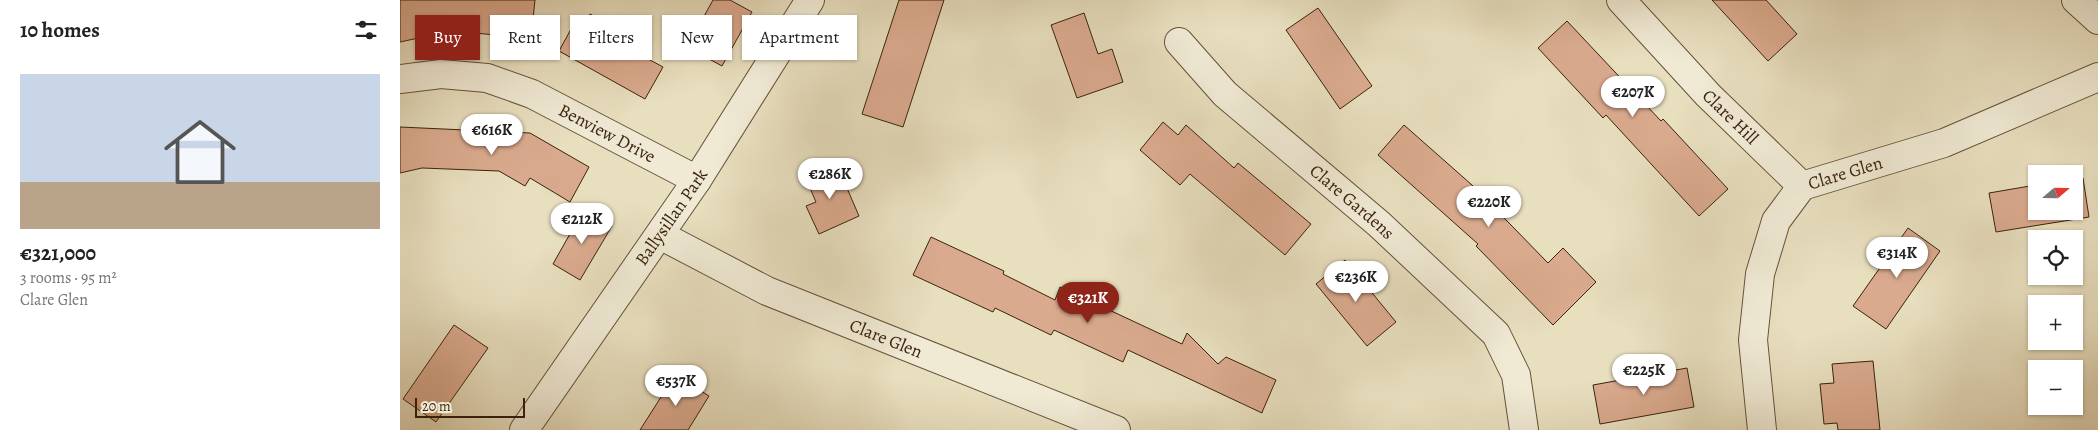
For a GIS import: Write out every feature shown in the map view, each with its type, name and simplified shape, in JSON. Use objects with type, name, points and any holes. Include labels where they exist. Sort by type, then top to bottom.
[{"type":"street","name":"Ballysillan Park","points":[[532,427],[697,180],[810,0]]},
{"type":"street","name":"Clare Hill","points":[[1621,0],[1708,95],[1802,186]]},
{"type":"street","points":[[2076,0],[2098,20]]},
{"type":"street","name":"Clare Gardens","points":[[1179,42],[1226,94],[1379,224],[1496,334],[1516,375],[1524,430]]},
{"type":"street","name":"Benview Drive","points":[[400,79],[441,74],[487,78],[532,94],[697,180]]},
{"type":"street","name":"Clare Glen","points":[[1762,430],[1753,340],[1760,274],[1776,221],[1802,186],[1944,143],[2098,77]]},
{"type":"street","name":"Clare Glen","points":[[660,235],[766,291],[1116,430]]},
{"type":"building","points":[[400,0],[535,0],[533,15],[490,15],[490,34],[480,34],[480,15],[415,15],[415,39],[400,42]]},
{"type":"building","points":[[713,0],[730,0],[752,12],[750,15],[742,15],[742,30],[732,48],[732,15],[705,15]]},
{"type":"building","points":[[899,0],[944,0],[903,127],[862,114]]},
{"type":"building","points":[[1712,0],[1766,0],[1797,34],[1768,61]]},
{"type":"building","points":[[1318,8],[1372,86],[1340,109],[1286,30]]},
{"type":"building","points":[[1084,13],[1098,54],[1112,49],[1123,82],[1077,98],[1051,25]]},
{"type":"building","points":[[1567,21],[1661,121],[1663,119],[1728,189],[1699,216],[1606,115],[1603,118],[1538,48]]},
{"type":"building","points":[[570,31],[570,57],[560,52]]},
{"type":"building","points":[[575,60],[650,60],[663,67],[645,99]]},
{"type":"building","points":[[711,60],[725,60],[722,66]]},
{"type":"building","points":[[1163,122],[1178,135],[1186,125],[1234,168],[1238,163],[1311,224],[1285,255],[1190,174],[1180,185],[1140,150]]},
{"type":"building","points":[[1404,125],[1472,185],[1548,263],[1563,248],[1596,282],[1553,325],[1476,246],[1478,244],[1378,155]]},
{"type":"building","points":[[400,127],[530,133],[589,167],[570,202],[530,178],[525,186],[499,171],[422,168],[400,173]]},
{"type":"building","points":[[837,165],[859,216],[819,234],[806,206],[816,202],[806,179]]},
{"type":"building","points":[[2083,178],[2089,217],[2083,218]]},
{"type":"building","points":[[2028,186],[2028,220],[2070,220],[1996,232],[1989,193]]},
{"type":"building","points":[[584,209],[612,226],[580,280],[553,264]]},
{"type":"building","points":[[1908,228],[1940,251],[1886,329],[1853,306]]},
{"type":"building","points":[[931,237],[1004,271],[1003,274],[1055,300],[1060,287],[1182,344],[1187,333],[1218,364],[1226,357],[1276,380],[1262,413],[1128,350],[1123,362],[1054,330],[1051,335],[995,308],[993,312],[913,275]]},
{"type":"building","points":[[1345,260],[1396,322],[1367,346],[1316,284]]},
{"type":"building","points":[[454,325],[488,348],[436,422],[403,399]]},
{"type":"building","points":[[1873,361],[1880,430],[1838,430],[1837,423],[1824,424],[1820,384],[1834,383],[1832,364]]},
{"type":"building","points":[[1687,368],[1694,407],[1600,424],[1593,385]]},
{"type":"building","points":[[675,375],[709,396],[688,430],[640,430]]}]
